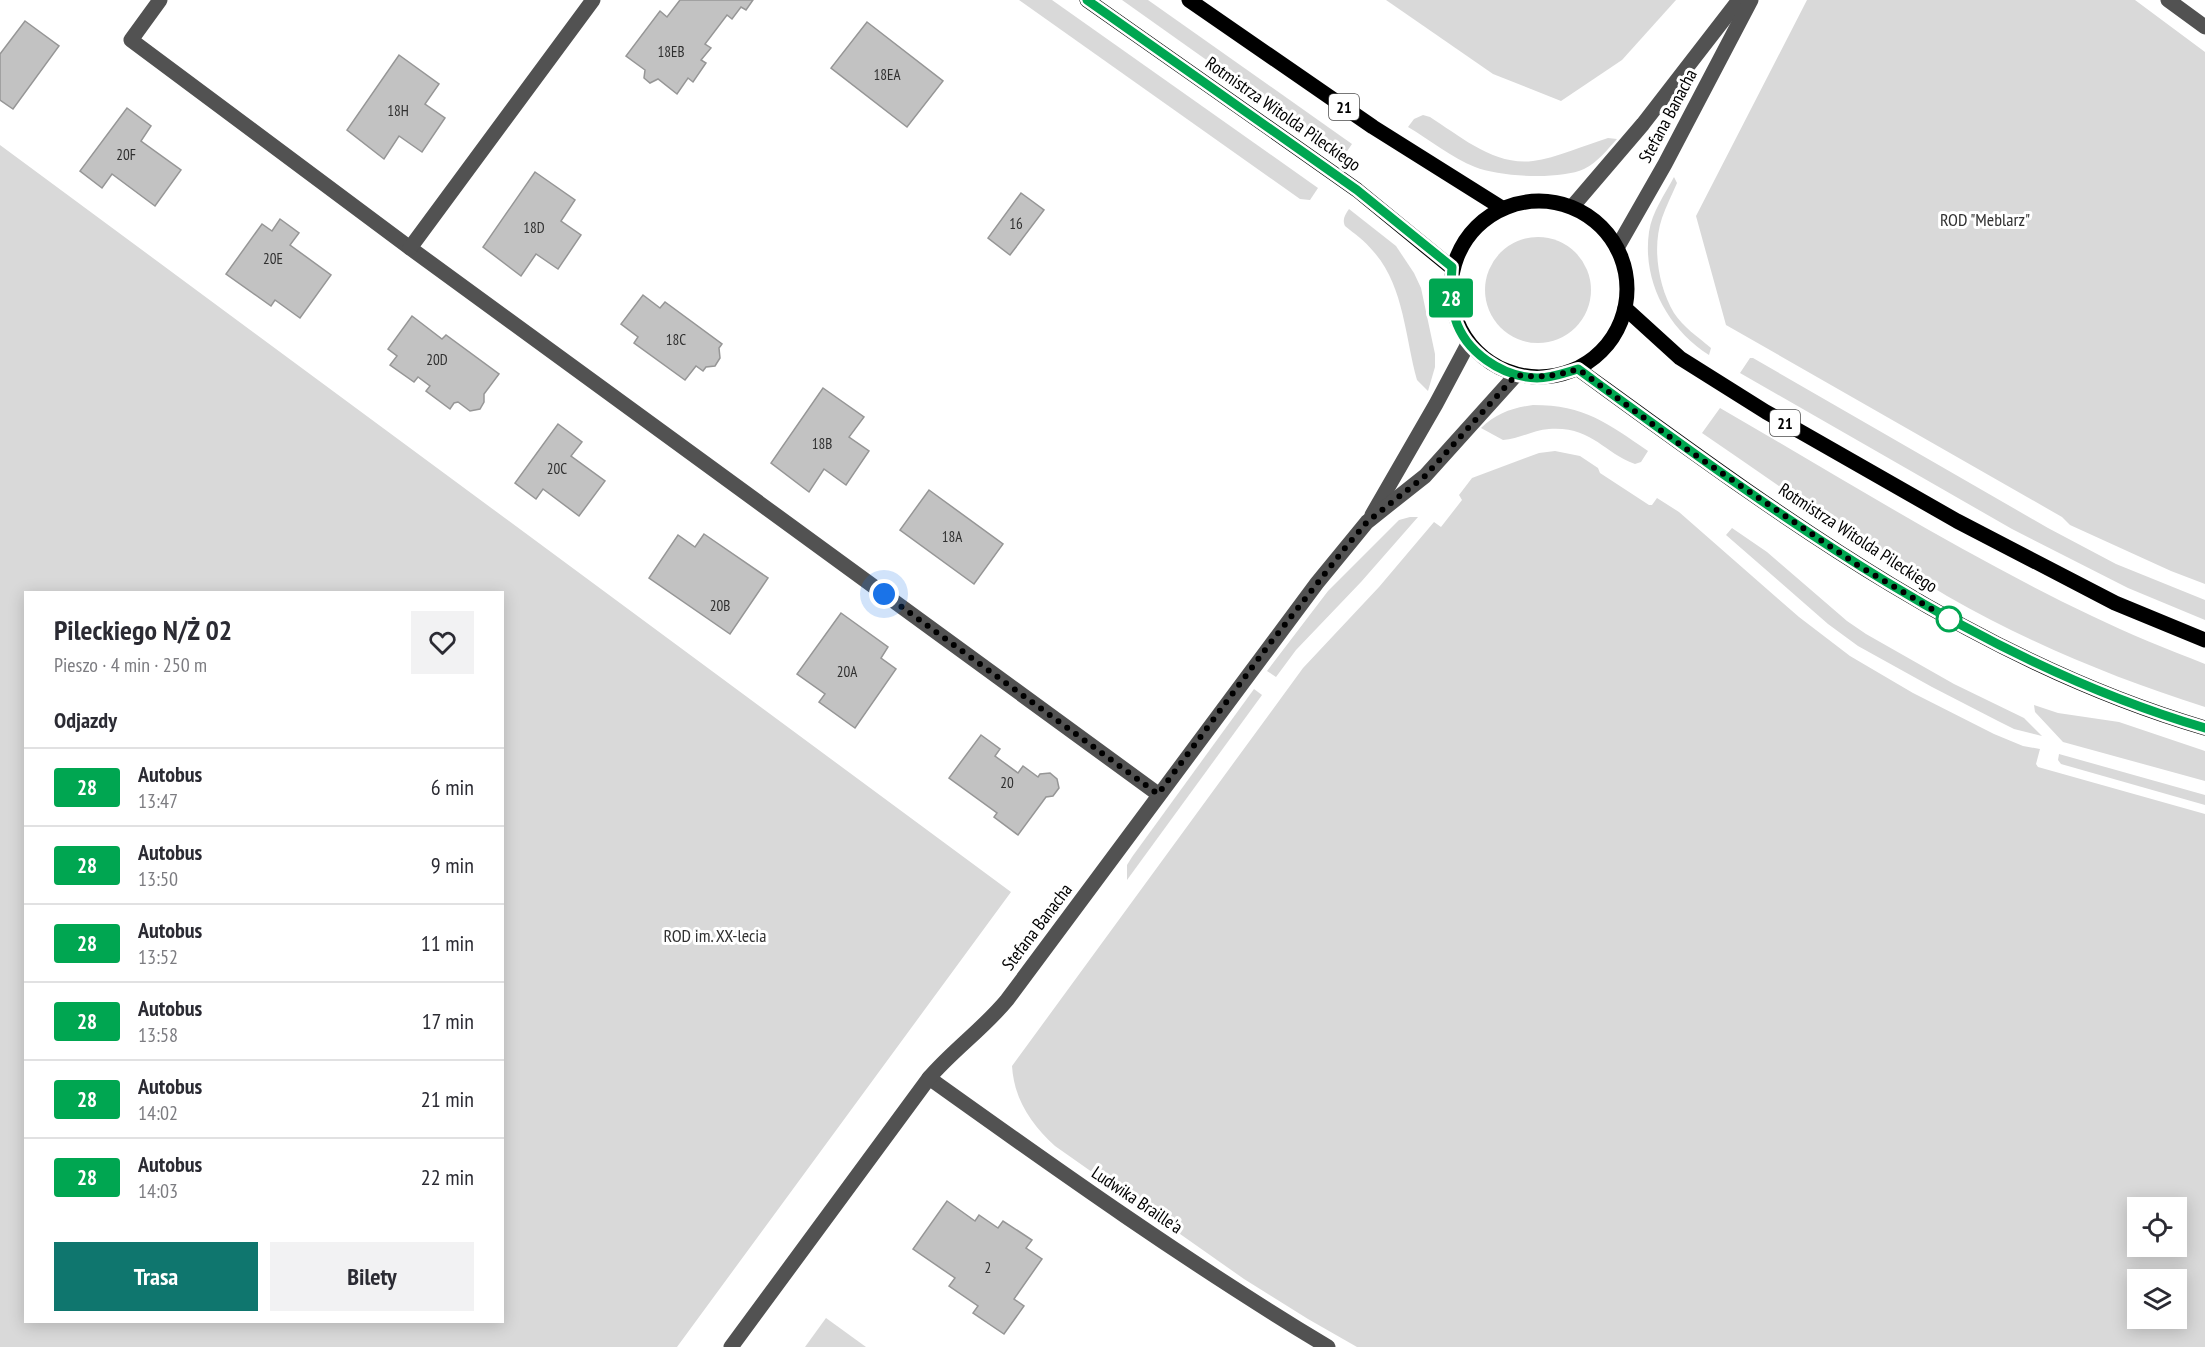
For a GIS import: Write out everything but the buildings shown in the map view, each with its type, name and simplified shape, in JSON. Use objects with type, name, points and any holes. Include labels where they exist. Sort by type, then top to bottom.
[{"type":"main road","name":"Rotmistrza Witolda Pileckiego","points":[[1087,0],[1357,190],[1452,267]]},
{"type":"main road","name":"21","points":[[1189,0],[1372,128],[1502,208]]},
{"type":"main road","points":[[1537,200],[1554,201],[1572,207],[1598,223],[1617,248],[1627,278],[1625,308],[1616,333],[1599,354],[1578,369],[1558,376],[1537,378],[1516,375],[1490,363],[1468,344],[1455,320],[1450,294],[1452,267],[1463,243],[1479,223],[1502,208],[1537,200]]},
{"type":"main road","name":"21","points":[[1625,308],[1680,358],[1766,412],[1957,521],[2115,603],[2205,640]]},
{"type":"main road","name":"Rotmistrza Witolda Pileckiego","points":[[1578,369],[1682,446],[1859,566],[1959,625],[2070,679],[2177,720],[2205,728]]},
{"type":"street","points":[[160,0],[131,40],[410,248],[1158,794]]},
{"type":"street","points":[[410,248],[593,0]]},
{"type":"street","name":"Stefana Banacha","points":[[1572,207],[1643,124],[1739,0]]},
{"type":"street","name":"Stefana Banacha","points":[[1617,248],[1665,164],[1751,0]]},
{"type":"street","points":[[2168,0],[2205,27]]},
{"type":"street","name":"Stefana Banacha","points":[[730,1347],[928,1078],[990,1020],[1007,1000],[1304,600],[1367,522],[1468,344]]},
{"type":"street","name":"Stefana Banacha","points":[[1367,522],[1425,476],[1516,375]]},
{"type":"street","name":"Ludwika Braille'a","points":[[928,1078],[1018,1143],[1252,1301],[1328,1347]]},
{"type":"green space","points":[[1019,0],[1052,0],[1318,188],[1310,200],[1300,199]]},
{"type":"green space","points":[[1122,0],[1148,0],[1352,144],[1343,157]]},
{"type":"green space","points":[[1386,0],[1676,0],[1622,60],[1561,101],[1493,74]]},
{"type":"green space","name":"ROD \"Meblarz\"","points":[[1807,0],[2135,0],[2205,52],[2205,584],[2070,525],[2062,517],[1726,325],[1696,216]]},
{"type":"green space","points":[[1423,115],[1430,117],[1478,148],[1505,159],[1519,161],[1542,159],[1608,138],[1617,139],[1598,159],[1584,169],[1560,175],[1514,175],[1486,170],[1466,163],[1408,127],[1414,119]]},
{"type":"green space","name":"ROD im. XX-lecia","points":[[0,145],[1011,892],[677,1347],[0,1347]]},
{"type":"green space","points":[[1674,177],[1677,183],[1659,229],[1658,266],[1664,291],[1674,313],[1686,327],[1711,348],[1709,355],[1681,332],[1670,318],[1654,286],[1650,268],[1649,232],[1659,203]]},
{"type":"green space","points":[[1349,209],[1396,246],[1421,288],[1435,354],[1435,367],[1428,391],[1417,380],[1402,312],[1391,279],[1370,247],[1345,226],[1344,219]]},
{"type":"green space","points":[[1538,237],[1558,241],[1576,252],[1587,270],[1591,290],[1587,310],[1576,328],[1558,339],[1538,343],[1518,339],[1500,328],[1489,310],[1485,290],[1489,270],[1500,252],[1518,241]]},
{"type":"green space","points":[[1750,358],[2048,528],[2116,564],[2205,600],[2205,620],[2128,588],[2012,529],[1740,373]]},
{"type":"green space","points":[[1533,405],[1567,408],[1581,412],[1607,424],[1648,451],[1641,462],[1635,464],[1586,436],[1564,429],[1537,431],[1503,440],[1481,428],[1505,412]]},
{"type":"green space","points":[[1720,408],[1997,568],[2106,623],[2205,664],[2205,707],[2073,659],[1978,613],[1916,577],[1702,433]]},
{"type":"green space","points":[[1555,451],[1580,456],[1598,468],[1600,473],[1649,505],[1652,505],[1657,498],[1679,512],[1799,617],[1850,656],[1913,693],[1994,734],[2023,746],[2040,749],[2036,764],[2038,767],[2205,814],[2205,1347],[1357,1347],[1244,1279],[1055,1146],[1038,1129],[1020,1100],[1012,1066],[1303,668],[1379,587],[1434,522],[1441,527],[1462,500],[1459,495],[1472,478],[1539,453]]},
{"type":"green space","points":[[1418,517],[1361,582],[1296,650],[1276,677],[1267,671],[1328,591],[1399,520]]},
{"type":"green space","points":[[1732,528],[1767,552],[1847,621],[1866,634],[1954,684],[2024,718],[2042,736],[2014,729],[1858,646],[1828,624],[1726,535]]},
{"type":"green space","points":[[1254,689],[1262,695],[1127,880],[1127,865],[1132,857]]},
{"type":"green space","points":[[2034,705],[2058,713],[2119,722],[2205,751],[2205,781],[2063,742],[2035,712]]},
{"type":"green space","points":[[2059,754],[2205,795],[2205,805],[2061,764],[2058,760]]},
{"type":"green space","points":[[826,1318],[866,1347],[805,1347]]},
{"type":"bus line","name":"28","points":[[1087,0],[1357,190],[1452,267],[1450,294],[1455,320],[1468,344],[1490,363],[1516,375],[1537,378],[1558,376],[1578,369],[1682,446],[1859,566],[1959,625],[2070,679],[2177,720],[2205,728]]},
{"type":"route","points":[[884,594],[1158,794],[1248,672],[1367,522],[1425,476],[1516,375],[1537,378],[1558,376],[1578,369],[1682,446],[1859,566],[1949,619]]}]
